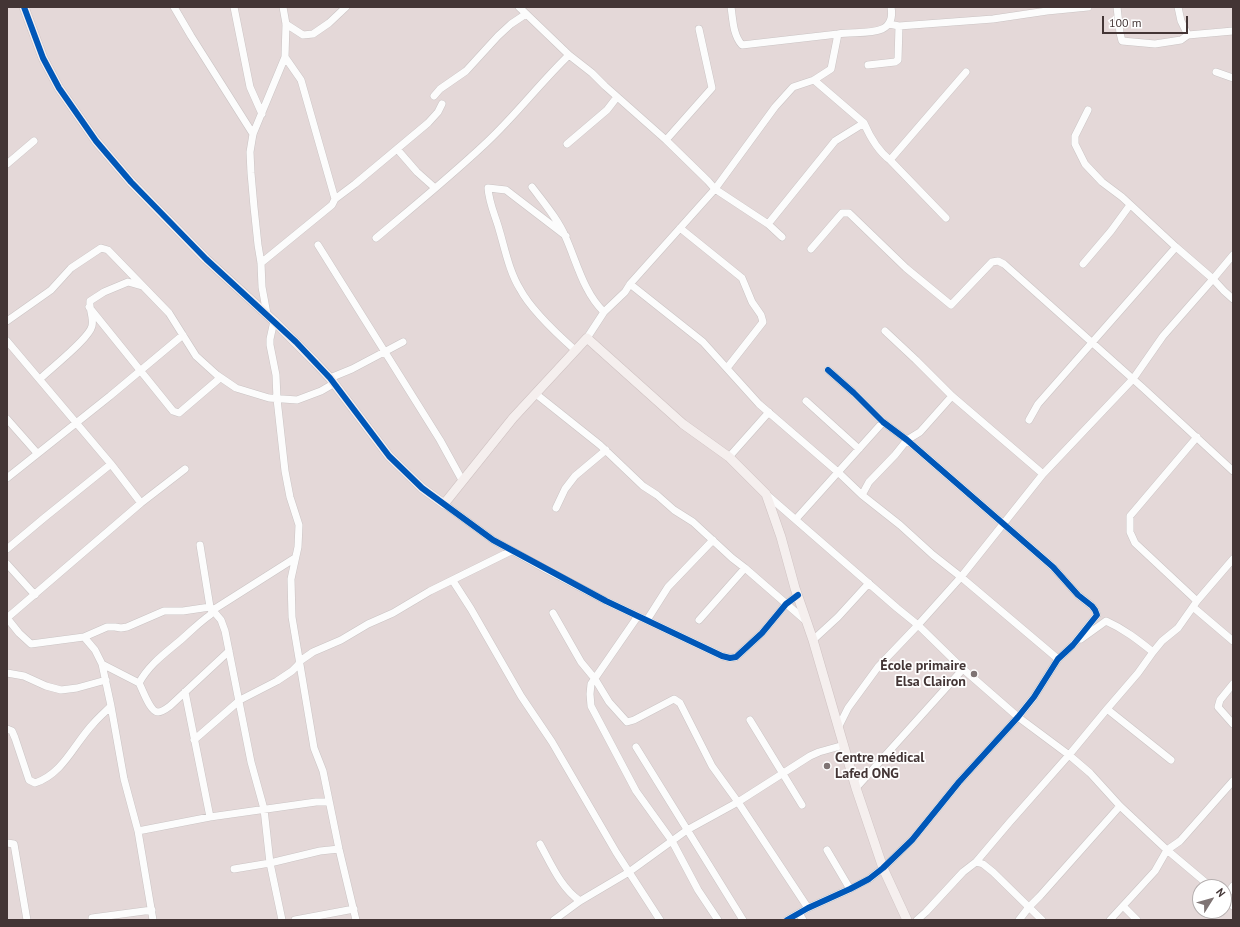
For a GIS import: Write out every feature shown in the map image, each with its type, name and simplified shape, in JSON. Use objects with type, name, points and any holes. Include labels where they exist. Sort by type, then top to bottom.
[{"type":"street","points":[[24,7],[43,58],[59,88],[96,141],[131,182],[206,259],[267,314],[332,381],[389,456],[422,488],[493,540],[511,551],[606,601],[722,656],[730,658],[736,657],[762,633],[786,604],[798,595]]},
{"type":"street","points":[[174,7],[254,134]]},
{"type":"street","points":[[234,7],[250,87],[262,114]]},
{"type":"street","points":[[267,314],[262,286],[250,152],[254,134],[285,57],[286,24],[283,7]]},
{"type":"street","points":[[286,24],[303,35],[312,34],[329,23],[346,7]]},
{"type":"street","points":[[519,7],[569,55],[592,73],[666,140],[715,189],[768,224],[782,237]]},
{"type":"street","points":[[731,7],[735,32],[742,45],[849,32],[869,32],[882,30],[892,20],[891,7]]},
{"type":"street","points":[[889,24],[899,26],[993,19],[1088,7]]},
{"type":"street","points":[[1117,7],[1122,41],[1155,44],[1181,40],[1188,35],[1233,30]]},
{"type":"street","points":[[1178,7],[1181,21],[1188,35]]},
{"type":"street","points":[[434,96],[440,89],[466,71],[498,36],[511,24],[526,14]]},
{"type":"street","points":[[868,66],[895,62],[898,60],[899,26]]},
{"type":"street","points":[[666,140],[712,88],[699,29]]},
{"type":"street","points":[[444,504],[498,436],[587,338],[604,312],[621,296],[715,189],[775,107],[793,87],[814,80],[831,69],[838,34]]},
{"type":"street","points":[[376,238],[486,143],[518,111],[569,55]]},
{"type":"street","points":[[285,57],[301,80],[335,199]]},
{"type":"street","points":[[890,160],[966,72]]},
{"type":"street","points":[[1216,72],[1233,78]]},
{"type":"street","points":[[814,80],[864,123],[870,138],[882,155],[890,160],[946,218]]},
{"type":"street","points":[[567,144],[607,110],[617,97]]},
{"type":"street","points":[[261,263],[332,205],[335,199],[380,164],[387,156],[428,123],[438,112],[442,104]]},
{"type":"street","points":[[1088,110],[1075,136],[1075,144],[1085,164],[1102,182],[1122,197],[1233,299]]},
{"type":"street","points":[[768,224],[835,142],[864,123]]},
{"type":"street","points":[[7,164],[34,141]]},
{"type":"street","points":[[397,149],[417,172],[435,188]]},
{"type":"street","points":[[532,187],[548,207],[566,236],[591,296],[594,302],[604,312]]},
{"type":"street","points":[[566,236],[506,190],[488,188],[490,206],[496,218],[511,270],[520,289],[528,302],[575,350]]},
{"type":"street","points":[[1083,264],[1111,231],[1130,205]]},
{"type":"street","points":[[811,249],[842,213],[849,213],[906,268],[951,305],[992,262],[998,261],[1004,264],[1233,470]]},
{"type":"street","points":[[680,228],[742,278],[752,302],[761,315],[763,322],[727,368]]},
{"type":"street","points":[[318,245],[440,440],[462,480]]},
{"type":"street","points":[[1029,420],[1038,404],[1176,247]]},
{"type":"street","points":[[7,321],[51,290],[72,268],[101,248],[108,250],[170,313],[196,356],[220,378],[236,388],[251,394],[277,399],[297,400],[321,392],[332,381],[346,372],[403,342]]},
{"type":"street","points":[[839,726],[848,708],[878,667],[961,577],[1043,474],[1133,379],[1163,336],[1233,255]]},
{"type":"street","points":[[40,379],[88,335],[92,325],[89,307],[90,301],[104,292],[128,282],[142,286]]},
{"type":"street","points":[[630,284],[703,342],[759,404],[839,473],[862,495],[900,525],[933,555],[1058,659]]},
{"type":"street","points":[[89,307],[173,411],[179,413],[220,378]]},
{"type":"street","points":[[274,321],[270,339],[276,375],[277,399],[290,497],[299,524],[298,547],[291,579],[292,617],[314,748],[323,771],[328,802],[356,920]]},
{"type":"street","points":[[885,331],[952,396],[1043,474]]},
{"type":"street","points":[[7,478],[141,371],[183,335]]},
{"type":"street","points":[[587,338],[683,424],[729,457],[766,494],[918,625],[963,669],[1018,717],[1069,755],[1090,773],[1120,806],[1201,879]]},
{"type":"street","points":[[7,341],[112,464],[141,503]]},
{"type":"street","points":[[828,370],[883,422],[907,440],[1053,566],[1078,595],[1096,610],[1096,615],[1073,645]]},
{"type":"street","points":[[536,394],[606,450],[632,477],[657,495],[674,510],[693,522],[732,558],[746,568],[807,622]]},
{"type":"street","points":[[862,495],[869,482],[907,440],[920,432],[952,396]]},
{"type":"street","points":[[806,401],[859,449]]},
{"type":"street","points":[[729,457],[769,412]]},
{"type":"street","points":[[7,419],[37,453]]},
{"type":"street","points":[[796,519],[839,473],[883,422]]},
{"type":"street","points":[[1197,437],[1130,516],[1130,532],[1135,543],[1233,641]]},
{"type":"street","points":[[556,508],[565,489],[575,476],[606,450]]},
{"type":"street","points":[[7,549],[112,464]]},
{"type":"street","points":[[185,469],[141,503],[7,618],[19,633],[31,644],[84,637],[107,627],[127,627],[164,611],[212,608],[295,558]]},
{"type":"street","points":[[766,494],[813,640],[856,788],[883,868],[907,920]]},
{"type":"street","points":[[647,620],[668,587],[712,540]]},
{"type":"street","points":[[200,545],[212,608],[221,620],[225,631],[240,700],[251,762],[264,809],[270,863],[282,920]]},
{"type":"street","points":[[194,740],[240,700],[277,681],[298,666],[300,661],[317,650],[341,640],[368,624],[393,613],[430,591],[511,551]]},
{"type":"street","points":[[917,920],[963,872],[976,862],[1069,755],[1138,673],[1153,652],[1178,628],[1195,604],[1233,559]]},
{"type":"street","points":[[7,564],[34,595]]},
{"type":"street","points":[[699,620],[746,568]]},
{"type":"street","points":[[453,580],[521,696],[552,742],[616,852],[660,920]]},
{"type":"street","points":[[813,640],[838,617],[869,583]]},
{"type":"street","points":[[139,683],[145,673],[165,652],[210,615],[212,608]]},
{"type":"street","points":[[553,613],[581,662],[595,679],[609,702],[627,722],[634,720],[674,699],[680,703],[712,766],[738,802],[808,908]]},
{"type":"street","points":[[638,616],[591,684],[590,694],[592,706],[636,790],[672,841],[698,890],[718,920]]},
{"type":"street","points":[[787,920],[808,908],[850,889],[868,879],[883,868],[912,840],[959,782],[1018,717],[1034,697],[1058,659],[1073,645],[1106,621],[1124,629],[1153,652]]},
{"type":"street","points":[[84,637],[102,664],[106,680],[124,779],[138,831],[153,920]]},
{"type":"street","points":[[102,664],[139,683],[152,710],[157,712],[170,706],[229,651]]},
{"type":"street","points":[[856,788],[963,669]]},
{"type":"street","points":[[7,674],[24,676],[46,686],[61,690],[78,688],[106,680]]},
{"type":"street","points":[[1233,684],[1220,700],[1218,707],[1233,724]]},
{"type":"street","points":[[185,692],[210,817]]},
{"type":"street","points":[[7,729],[12,731],[29,780],[34,783],[44,780],[52,774],[77,746],[92,724],[111,706]]},
{"type":"street","points":[[1107,709],[1171,760]]},
{"type":"street","points":[[750,720],[802,805]]},
{"type":"street","points":[[554,920],[580,901],[629,872],[687,830],[738,802],[810,756],[844,745]]},
{"type":"street","points":[[636,747],[743,920]]},
{"type":"street","points":[[1110,920],[1155,870],[1167,850],[1180,841],[1233,781]]},
{"type":"street","points":[[138,831],[210,817],[316,802],[328,802]]},
{"type":"street","points":[[1019,920],[1028,907],[1040,896],[1120,806]]},
{"type":"street","points":[[7,843],[14,844],[27,920]]},
{"type":"street","points":[[540,844],[565,887],[580,901]]},
{"type":"street","points":[[234,869],[270,863],[320,851],[339,849]]},
{"type":"street","points":[[827,850],[850,889]]},
{"type":"street","points":[[976,862],[984,864],[1042,920]]},
{"type":"street","points":[[1123,906],[1136,920]]},
{"type":"street","points":[[295,920],[354,909]]},
{"type":"street","points":[[92,918],[152,910]]},
{"type":"street","points":[[799,913],[803,920]]},
{"type":"shaded area","points":[[7,7],[1233,7],[1233,920],[7,920]]},
{"type":"cycle path","points":[[24,7],[43,58],[59,88],[96,141],[131,182],[206,259],[296,342],[330,378],[389,456],[422,488],[493,540],[606,601],[722,656],[730,658],[736,657],[762,633],[786,604],[798,595]]},
{"type":"cycle path","points":[[787,920],[808,908],[869,879],[883,868],[912,840],[959,782],[1018,717],[1034,697],[1058,659],[1073,645],[1097,615],[1092,606],[1078,595],[1053,567],[907,440],[883,422],[828,370]]},
{"type":"place","name":"École primaire Elsa Clairon","points":[[974,674]]},
{"type":"place","name":"Centre médical Lafed ONG","points":[[827,766]]}]
